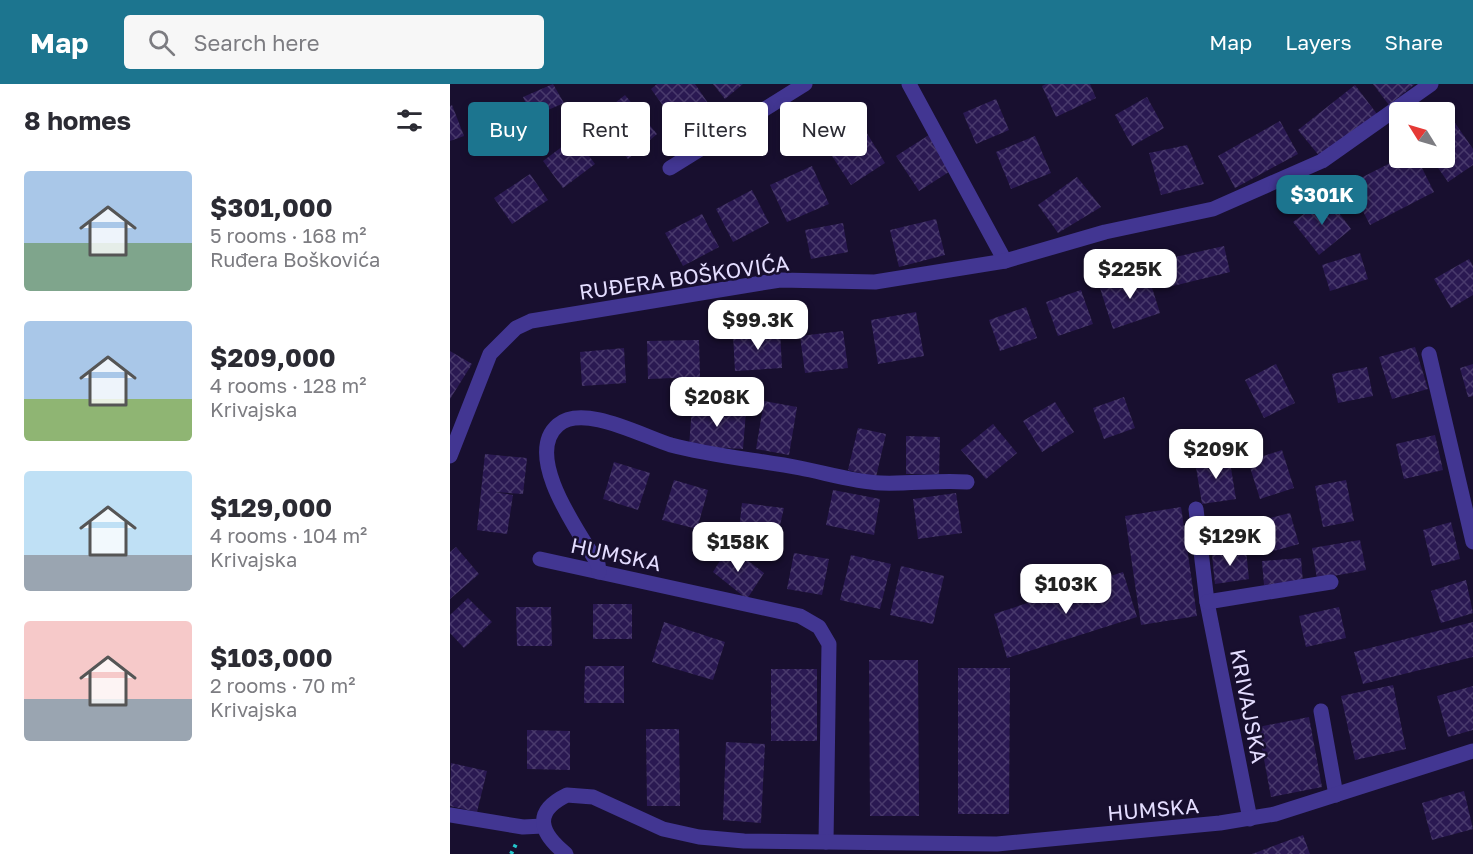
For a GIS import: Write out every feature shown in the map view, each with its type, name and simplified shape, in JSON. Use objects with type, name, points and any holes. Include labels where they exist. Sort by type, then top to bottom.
[{"type":"street","points":[[670,168],[805,84]]},
{"type":"street","points":[[909,84],[1005,261]]},
{"type":"street","name":"RUĐERA BOŠKOVIĆA","points":[[450,456],[490,354],[516,328],[531,321],[780,280],[875,282],[1005,261],[1105,232],[1213,209],[1322,161],[1431,84]]},
{"type":"street","points":[[1428,354],[1473,542]]},
{"type":"street","points":[[599,572],[598,564],[556,492],[548,467],[551,434],[559,424],[568,420],[584,418],[605,421],[671,445],[879,483],[967,482]]},
{"type":"street","name":"KRIVAJSKA","points":[[1196,509],[1207,602],[1250,819]]},
{"type":"street","name":"HUMSKA","points":[[540,559],[800,616],[819,627],[829,644],[826,842]]},
{"type":"street","points":[[1207,602],[1331,582]]},
{"type":"street","points":[[1321,711],[1336,795]]},
{"type":"street","name":"HUMSKA","points":[[543,826],[548,808],[555,801],[567,795],[580,794],[663,829],[699,837],[826,842],[997,844],[1250,819],[1275,814],[1473,751]]},
{"type":"street","points":[[450,815],[523,827],[543,826],[546,836],[566,854]]},
{"type":"building","points":[[553,84],[563,102],[549,110],[549,102],[525,102],[523,97]]},
{"type":"building","points":[[657,84],[695,84],[707,102],[662,102],[662,104],[651,89]]},
{"type":"building","points":[[713,84],[743,84],[725,99]]},
{"type":"building","points":[[1046,84],[1090,84],[1096,98],[1056,117],[1042,86]]},
{"type":"building","points":[[1373,84],[1415,84],[1393,102],[1389,102],[1389,105]]},
{"type":"building","points":[[1355,85],[1377,114],[1321,158],[1298,130]]},
{"type":"building","points":[[625,95],[631,102],[616,102]]},
{"type":"building","points":[[1147,97],[1164,128],[1132,146],[1115,115]]},
{"type":"building","points":[[996,99],[1009,130],[976,144],[963,113]]},
{"type":"building","points":[[452,105],[464,136],[450,141],[450,106]]},
{"type":"building","points":[[1280,121],[1298,154],[1235,188],[1218,156]]},
{"type":"building","points":[[1455,123],[1473,149],[1473,165],[1448,182],[1438,168],[1455,168]]},
{"type":"building","points":[[650,125],[657,134],[650,140]]},
{"type":"building","points":[[867,133],[885,163],[851,185],[832,156],[867,156]]},
{"type":"building","points":[[929,135],[952,170],[919,191],[896,156]]},
{"type":"building","points":[[1035,136],[1051,173],[1011,189],[996,152]]},
{"type":"building","points":[[1187,145],[1204,184],[1161,195],[1149,153]]},
{"type":"building","points":[[561,148],[561,156],[589,156],[595,164],[563,188],[543,161]]},
{"type":"building","points":[[1389,164],[1389,168],[1422,168],[1434,192],[1370,225],[1349,184]]},
{"type":"building","points":[[812,166],[829,204],[787,222],[770,185]]},
{"type":"building","points":[[530,174],[548,200],[512,224],[494,198]]},
{"type":"building","points":[[1077,177],[1101,207],[1058,233],[1038,205]]},
{"type":"building","points":[[752,190],[769,223],[733,242],[716,209]]},
{"type":"building","points":[[1327,197],[1351,229],[1319,255],[1293,222]]},
{"type":"building","points":[[702,214],[719,247],[683,266],[665,233]]},
{"type":"building","points":[[936,219],[945,255],[899,267],[890,230]]},
{"type":"building","points":[[843,223],[848,252],[811,259],[805,230]]},
{"type":"building","points":[[1224,246],[1230,272],[1169,287],[1162,260]]},
{"type":"building","points":[[1360,253],[1368,279],[1330,291],[1322,265]]},
{"type":"building","points":[[1469,259],[1473,266],[1473,295],[1451,308],[1434,279]]},
{"type":"building","points":[[1147,272],[1160,313],[1113,329],[1100,288]]},
{"type":"building","points":[[1081,290],[1093,324],[1058,336],[1046,302]]},
{"type":"building","points":[[1026,307],[1037,338],[1000,351],[989,320]]},
{"type":"building","points":[[916,312],[924,356],[878,364],[871,320]]},
{"type":"building","points":[[780,331],[782,368],[735,371],[733,334]]},
{"type":"building","points":[[843,331],[848,368],[805,373],[800,336]]},
{"type":"building","points":[[699,340],[700,377],[648,379],[647,341]]},
{"type":"building","points":[[1415,347],[1428,389],[1392,399],[1379,357]]},
{"type":"building","points":[[624,348],[626,383],[582,386],[580,352]]},
{"type":"building","points":[[450,351],[472,364],[450,399]]},
{"type":"building","points":[[1276,364],[1295,403],[1264,418],[1245,380]]},
{"type":"building","points":[[1473,364],[1473,396],[1468,397],[1460,368]]},
{"type":"building","points":[[1367,367],[1373,396],[1338,403],[1332,374]]},
{"type":"building","points":[[1124,397],[1135,428],[1104,439],[1093,408]]},
{"type":"building","points":[[764,401],[797,407],[789,455],[756,449]]},
{"type":"building","points":[[1055,402],[1074,432],[1042,452],[1023,421]]},
{"type":"building","points":[[692,407],[746,411],[743,449],[689,446]]},
{"type":"building","points":[[993,424],[1017,453],[986,479],[961,450]]},
{"type":"building","points":[[858,428],[886,434],[876,477],[848,470]]},
{"type":"building","points":[[1435,435],[1443,470],[1404,479],[1396,444]]},
{"type":"building","points":[[906,436],[940,437],[939,474],[906,474]]},
{"type":"building","points":[[1282,450],[1294,488],[1260,499],[1248,461]]},
{"type":"building","points":[[485,454],[527,458],[523,494],[494,492],[513,495],[507,534],[477,530]]},
{"type":"building","points":[[1229,456],[1236,499],[1202,504],[1195,461]]},
{"type":"building","points":[[614,462],[650,473],[638,510],[603,499]]},
{"type":"building","points":[[674,480],[708,490],[697,529],[662,520]]},
{"type":"building","points":[[1346,480],[1354,521],[1323,527],[1315,486]]},
{"type":"building","points":[[833,490],[880,499],[874,535],[826,525]]},
{"type":"building","points":[[956,493],[962,533],[918,539],[913,499]]},
{"type":"building","points":[[742,503],[784,508],[775,546],[738,540]]},
{"type":"building","points":[[1181,507],[1197,616],[1141,625],[1125,516]]},
{"type":"building","points":[[1290,513],[1299,544],[1270,552],[1262,520]]},
{"type":"building","points":[[1451,522],[1460,559],[1432,566],[1423,530]]},
{"type":"building","points":[[1360,540],[1366,570],[1317,579],[1312,548]]},
{"type":"building","points":[[729,546],[764,573],[747,599],[713,572]]},
{"type":"building","points":[[456,547],[479,574],[450,599],[450,552]]},
{"type":"building","points":[[1246,550],[1249,579],[1215,584],[1212,555]]},
{"type":"building","points":[[794,553],[829,559],[822,595],[787,589]]},
{"type":"building","points":[[851,555],[891,564],[880,609],[840,600]]},
{"type":"building","points":[[1301,558],[1303,583],[1264,585],[1262,561]]},
{"type":"building","points":[[901,566],[944,576],[933,624],[890,615]]},
{"type":"building","points":[[1123,572],[1137,617],[1007,658],[994,614]]},
{"type":"building","points":[[1466,580],[1473,613],[1441,623],[1431,591]]},
{"type":"building","points":[[468,598],[492,622],[464,648],[450,633],[450,615]]},
{"type":"building","points":[[593,604],[632,604],[632,639],[593,639]]},
{"type":"building","points":[[516,607],[551,607],[552,646],[517,646]]},
{"type":"building","points":[[1339,607],[1346,638],[1306,647],[1299,616]]},
{"type":"building","points":[[664,622],[725,642],[713,680],[652,662]]},
{"type":"building","points":[[1473,622],[1473,657],[1363,684],[1354,652]]},
{"type":"building","points":[[869,660],[918,660],[919,816],[870,816]]},
{"type":"building","points":[[585,666],[624,666],[624,703],[584,703]]},
{"type":"building","points":[[958,668],[1010,668],[1009,814],[958,814]]},
{"type":"building","points":[[771,669],[817,669],[817,741],[771,741]]},
{"type":"building","points":[[1393,685],[1406,749],[1355,760],[1341,696]]},
{"type":"building","points":[[1473,686],[1473,730],[1448,737],[1437,696]]},
{"type":"building","points":[[1309,717],[1322,787],[1271,797],[1258,727]]},
{"type":"building","points":[[646,729],[679,729],[680,806],[647,806]]},
{"type":"building","points":[[527,730],[570,731],[570,770],[527,769]]},
{"type":"building","points":[[726,742],[765,744],[761,823],[723,820]]},
{"type":"building","points":[[451,763],[487,771],[477,812],[450,806]]},
{"type":"building","points":[[1464,791],[1473,829],[1432,840],[1422,803]]},
{"type":"building","points":[[1303,835],[1310,854],[1252,854]]}]
